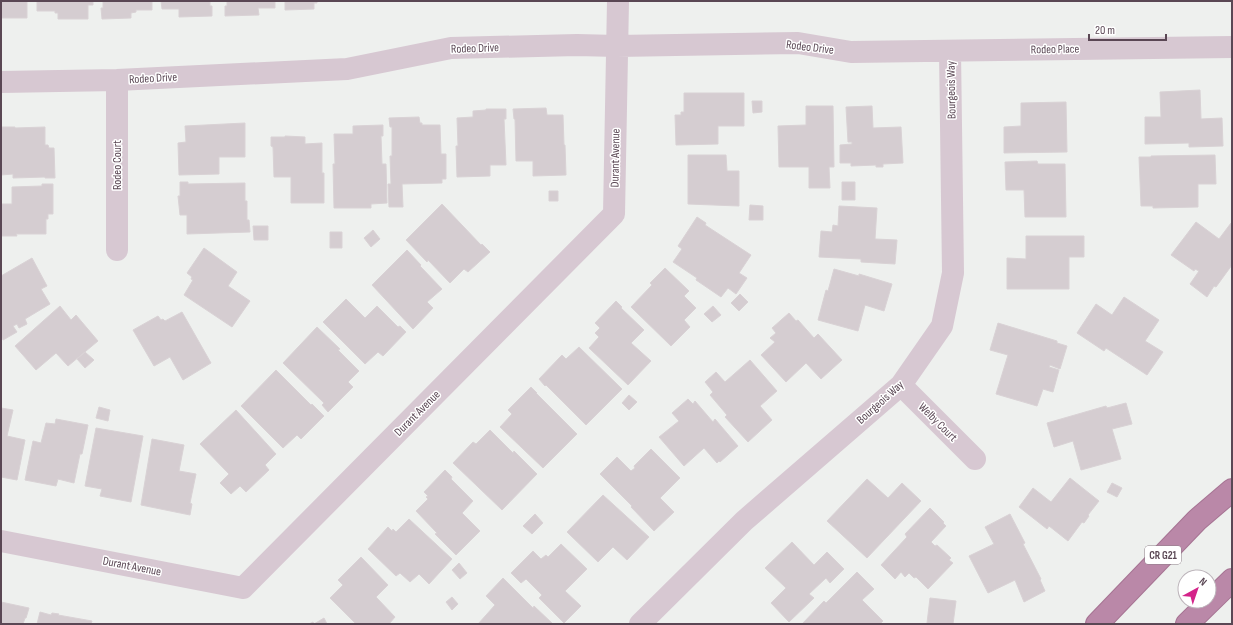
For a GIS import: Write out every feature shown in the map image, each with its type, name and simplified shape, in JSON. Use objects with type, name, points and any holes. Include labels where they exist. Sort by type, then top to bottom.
[{"type":"highway","name":"CR G21","points":[[1097,624],[1197,520],[1232,490]]},
{"type":"highway","points":[[1187,624],[1232,580]]},
{"type":"street","name":"Durant Avenue","points":[[1,541],[243,588],[614,214],[618,1]]},
{"type":"street","name":"Rodeo Drive","points":[[1,82],[117,80],[347,69],[451,48],[798,43],[851,52],[950,51]]},
{"type":"street","name":"Rodeo Place","points":[[950,51],[1232,47]]},
{"type":"street","name":"Bourgeois Way","points":[[640,624],[744,521],[901,385],[942,326],[953,273],[950,51]]},
{"type":"street","name":"Rodeo Court","points":[[117,80],[117,250]]},
{"type":"street","name":"Welby Court","points":[[901,385],[975,459]]},
{"type":"building","points":[[1,1],[27,1],[27,18],[1,18]]},
{"type":"building","points":[[37,1],[93,1],[93,5],[88,5],[88,19],[58,19],[58,13],[55,13],[55,11],[37,11]]},
{"type":"building","points":[[103,1],[152,1],[152,10],[136,10],[136,12],[131,13],[131,18],[102,19],[101,8],[103,8]]},
{"type":"building","points":[[161,1],[210,1],[210,6],[212,6],[212,16],[179,17],[179,9],[162,9]]},
{"type":"building","points":[[227,1],[275,1],[275,8],[258,8],[259,15],[225,16],[225,6],[227,6]]},
{"type":"building","points":[[285,1],[317,1],[317,3],[314,3],[314,9],[285,10]]},
{"type":"building","points":[[1200,90],[1201,119],[1222,118],[1223,146],[1189,147],[1189,143],[1145,144],[1145,117],[1161,117],[1160,92]]},
{"type":"building","points":[[684,93],[744,93],[744,126],[718,126],[718,144],[676,145],[675,115],[681,115],[681,112],[684,112]]},
{"type":"building","points":[[752,101],[762,101],[762,112],[753,113]]},
{"type":"building","points":[[1066,102],[1067,152],[1004,153],[1004,127],[1021,126],[1021,103]]},
{"type":"building","points":[[806,106],[833,106],[834,167],[829,167],[830,188],[809,188],[809,167],[779,167],[778,126],[806,125]]},
{"type":"building","points":[[872,106],[873,128],[901,127],[903,163],[883,164],[883,167],[876,167],[876,165],[851,166],[851,163],[840,163],[840,145],[852,144],[852,142],[848,142],[846,107]]},
{"type":"building","points":[[546,108],[547,115],[563,115],[566,175],[533,176],[533,161],[516,161],[515,119],[513,109]]},
{"type":"building","points":[[486,109],[506,109],[506,119],[504,119],[506,165],[490,165],[490,176],[457,177],[457,118],[473,117],[473,111]]},
{"type":"building","points":[[419,117],[422,125],[440,125],[441,154],[446,154],[446,179],[442,179],[442,183],[402,184],[403,207],[389,207],[388,184],[391,184],[390,156],[392,156],[392,127],[390,127],[389,118]]},
{"type":"building","points":[[245,123],[245,157],[219,157],[219,174],[179,175],[178,143],[186,142],[185,126]]},
{"type":"building","points":[[383,125],[383,136],[381,136],[382,164],[386,164],[387,203],[371,204],[371,208],[334,208],[334,134],[353,134],[353,126]]},
{"type":"building","points":[[1,127],[45,127],[45,145],[48,145],[49,148],[54,148],[55,178],[13,178],[13,174],[1,175]]},
{"type":"building","points":[[271,137],[305,137],[305,144],[322,143],[324,203],[291,203],[291,177],[274,177],[273,147],[271,146]]},
{"type":"building","points":[[688,155],[726,155],[727,171],[739,171],[739,206],[688,204]]},
{"type":"building","points":[[1215,155],[1216,184],[1198,184],[1198,207],[1153,208],[1153,206],[1141,206],[1139,157]]},
{"type":"building","points":[[1037,161],[1038,164],[1065,164],[1066,217],[1025,217],[1024,190],[1006,190],[1005,162]]},
{"type":"building","points":[[180,182],[188,182],[188,184],[245,183],[245,201],[247,201],[247,220],[249,220],[250,232],[187,234],[187,215],[180,215],[178,196],[180,196]]},
{"type":"building","points":[[842,182],[855,182],[855,200],[842,200]]},
{"type":"building","points":[[42,184],[53,184],[53,214],[48,214],[48,219],[46,219],[46,234],[16,234],[17,236],[1,236],[1,204],[12,204],[12,187],[42,186]]},
{"type":"building","points":[[549,191],[558,191],[558,201],[549,201]]},
{"type":"building","points":[[442,204],[481,245],[482,244],[490,252],[468,272],[464,269],[450,283],[406,240]]},
{"type":"building","points":[[750,205],[763,206],[763,220],[749,220]]},
{"type":"building","points":[[839,206],[877,208],[875,239],[897,240],[895,264],[861,262],[861,259],[819,257],[821,231],[832,232],[833,225],[838,226]]},
{"type":"building","points":[[697,217],[706,223],[705,225],[751,255],[739,273],[747,278],[736,294],[728,288],[721,297],[696,280],[697,278],[673,262],[682,249],[678,246]]},
{"type":"building","points":[[1196,222],[1219,239],[1231,223],[1232,224],[1232,265],[1216,287],[1214,286],[1207,297],[1190,284],[1199,271],[1195,269],[1194,271],[1171,255]]},
{"type":"building","points":[[253,226],[268,226],[268,240],[254,240]]},
{"type":"building","points":[[373,230],[380,239],[371,247],[364,238]]},
{"type":"building","points":[[330,232],[342,232],[342,248],[330,248]]},
{"type":"building","points":[[1026,236],[1084,236],[1084,257],[1069,257],[1069,289],[1007,289],[1007,258],[1026,259]]},
{"type":"building","points":[[204,248],[237,272],[228,286],[250,301],[232,327],[184,295],[193,280],[187,273]]},
{"type":"building","points":[[407,250],[442,289],[427,302],[433,308],[413,329],[372,285]]},
{"type":"building","points":[[32,258],[47,286],[41,289],[50,304],[25,319],[27,324],[19,328],[17,324],[13,326],[17,332],[3,340],[1,336],[1,276]]},
{"type":"building","points":[[665,268],[689,291],[684,296],[696,308],[684,320],[690,327],[671,346],[631,307],[652,285],[650,283]]},
{"type":"building","points":[[834,269],[859,276],[859,274],[892,284],[884,311],[865,305],[858,331],[818,320],[826,290],[828,291]]},
{"type":"building","points":[[740,294],[748,302],[739,311],[731,303]]},
{"type":"building","points":[[1124,297],[1159,320],[1145,341],[1163,352],[1147,375],[1106,348],[1104,351],[1077,333],[1096,304],[1112,315]]},
{"type":"building","points":[[346,299],[365,318],[377,306],[398,327],[400,326],[406,332],[383,356],[378,352],[365,364],[323,322]]},
{"type":"building","points":[[616,301],[622,307],[621,308],[644,330],[631,343],[651,361],[628,385],[589,348],[599,337],[595,333],[600,328],[595,323]]},
{"type":"building","points":[[60,306],[71,320],[76,315],[98,341],[68,366],[56,353],[36,370],[15,346]]},
{"type":"building","points":[[713,306],[721,315],[712,322],[704,314]]},
{"type":"building","points":[[182,312],[211,363],[183,380],[170,357],[154,366],[133,330],[158,316],[161,320],[163,319],[165,321]]},
{"type":"building","points":[[789,313],[796,321],[798,320],[814,338],[818,334],[842,360],[821,379],[806,363],[786,382],[761,355],[775,342],[770,338],[776,333],[772,328]]},
{"type":"building","points":[[998,323],[1057,341],[1057,343],[1067,346],[1060,369],[1050,365],[1049,367],[1059,370],[1053,392],[1043,389],[1037,406],[996,394],[1008,355],[990,350]]},
{"type":"building","points":[[317,327],[340,349],[338,350],[359,371],[348,382],[353,387],[328,412],[322,405],[324,403],[283,363]]},
{"type":"building","points":[[579,347],[622,389],[586,425],[539,379],[562,355],[566,359]]},
{"type":"building","points":[[85,352],[94,360],[85,368],[77,359]]},
{"type":"building","points":[[750,360],[777,391],[760,406],[772,420],[748,442],[725,417],[727,415],[710,395],[713,392],[705,382],[716,372],[725,382]]},
{"type":"building","points":[[276,370],[324,416],[301,439],[297,435],[283,448],[241,406]]},
{"type":"building","points":[[531,387],[577,434],[543,468],[500,427],[512,414],[508,410]]},
{"type":"building","points":[[629,395],[637,402],[629,410],[622,403]]},
{"type":"building","points":[[688,399],[693,404],[695,401],[713,422],[715,419],[738,446],[720,462],[719,461],[717,463],[704,448],[684,466],[659,437],[679,421],[672,413]]},
{"type":"building","points":[[1126,403],[1132,424],[1112,429],[1121,459],[1081,470],[1073,441],[1054,447],[1047,423],[1106,406],[1107,408]]},
{"type":"building","points":[[99,407],[110,410],[108,421],[96,418]]},
{"type":"building","points":[[1,408],[13,410],[7,436],[25,440],[17,480],[1,477]]},
{"type":"building","points":[[236,410],[276,454],[265,465],[269,470],[246,492],[240,486],[231,494],[220,483],[229,474],[200,444]]},
{"type":"building","points":[[56,419],[88,425],[74,483],[58,479],[56,486],[25,480],[33,441],[41,443],[46,423],[55,424]]},
{"type":"building","points":[[96,428],[143,436],[131,502],[100,496],[102,489],[85,486]]},
{"type":"building","points":[[490,430],[537,474],[502,510],[453,463],[473,442],[476,444]]},
{"type":"building","points":[[152,439],[184,445],[179,471],[196,474],[190,503],[192,504],[190,515],[141,505]]},
{"type":"building","points":[[651,449],[680,478],[660,498],[674,512],[654,531],[631,507],[632,506],[600,474],[617,457],[631,471]]},
{"type":"building","points":[[445,470],[452,477],[451,479],[473,501],[462,513],[480,531],[456,555],[435,534],[437,533],[416,511],[428,499],[426,497],[428,496],[424,492]]},
{"type":"building","points":[[1070,478],[1099,501],[1088,515],[1089,516],[1084,523],[1082,522],[1068,541],[1049,526],[1047,529],[1019,507],[1033,488],[1051,502]]},
{"type":"building","points":[[867,479],[888,498],[902,483],[921,501],[867,558],[827,521]]},
{"type":"building","points":[[1112,483],[1122,488],[1117,497],[1107,492]]},
{"type":"building","points":[[603,495],[649,537],[627,560],[613,547],[598,562],[567,532]]},
{"type":"building","points":[[930,508],[946,526],[931,542],[935,546],[937,545],[951,558],[949,560],[953,563],[928,589],[916,577],[914,578],[909,573],[905,577],[901,572],[895,579],[881,565],[907,537],[905,534]]},
{"type":"building","points":[[535,514],[543,523],[532,534],[523,526]]},
{"type":"building","points":[[1010,514],[1025,543],[1023,544],[1041,579],[1040,580],[1045,591],[1024,602],[1015,580],[988,593],[969,556],[994,544],[985,527]]},
{"type":"building","points":[[409,519],[452,559],[429,584],[419,574],[410,582],[400,573],[396,576],[368,549],[388,527],[392,531],[393,529],[396,532]]},
{"type":"building","points":[[792,542],[814,565],[827,552],[844,569],[830,583],[826,578],[809,594],[814,598],[789,622],[771,603],[786,588],[765,568]]},
{"type":"building","points":[[561,544],[587,569],[565,591],[581,606],[564,623],[539,598],[542,595],[526,579],[521,583],[511,573],[533,551],[541,559],[546,555],[548,557]]},
{"type":"building","points":[[361,557],[388,585],[376,597],[395,617],[389,624],[356,624],[330,598],[343,585],[338,580]]},
{"type":"building","points":[[459,563],[467,573],[460,579],[452,570]]},
{"type":"building","points":[[857,572],[874,589],[862,600],[883,621],[880,624],[802,624],[824,601],[826,603]]},
{"type":"building","points":[[503,578],[533,608],[534,606],[553,624],[478,624],[495,605],[486,596]]},
{"type":"building","points":[[452,597],[458,604],[452,610],[446,602]]},
{"type":"building","points":[[930,598],[956,601],[953,624],[927,623]]},
{"type":"building","points":[[1,602],[29,608],[23,624],[1,624]]},
{"type":"building","points":[[40,612],[51,615],[52,613],[59,614],[58,615],[92,621],[91,624],[37,624]]},
{"type":"building","points":[[324,618],[327,624],[314,624]]}]
